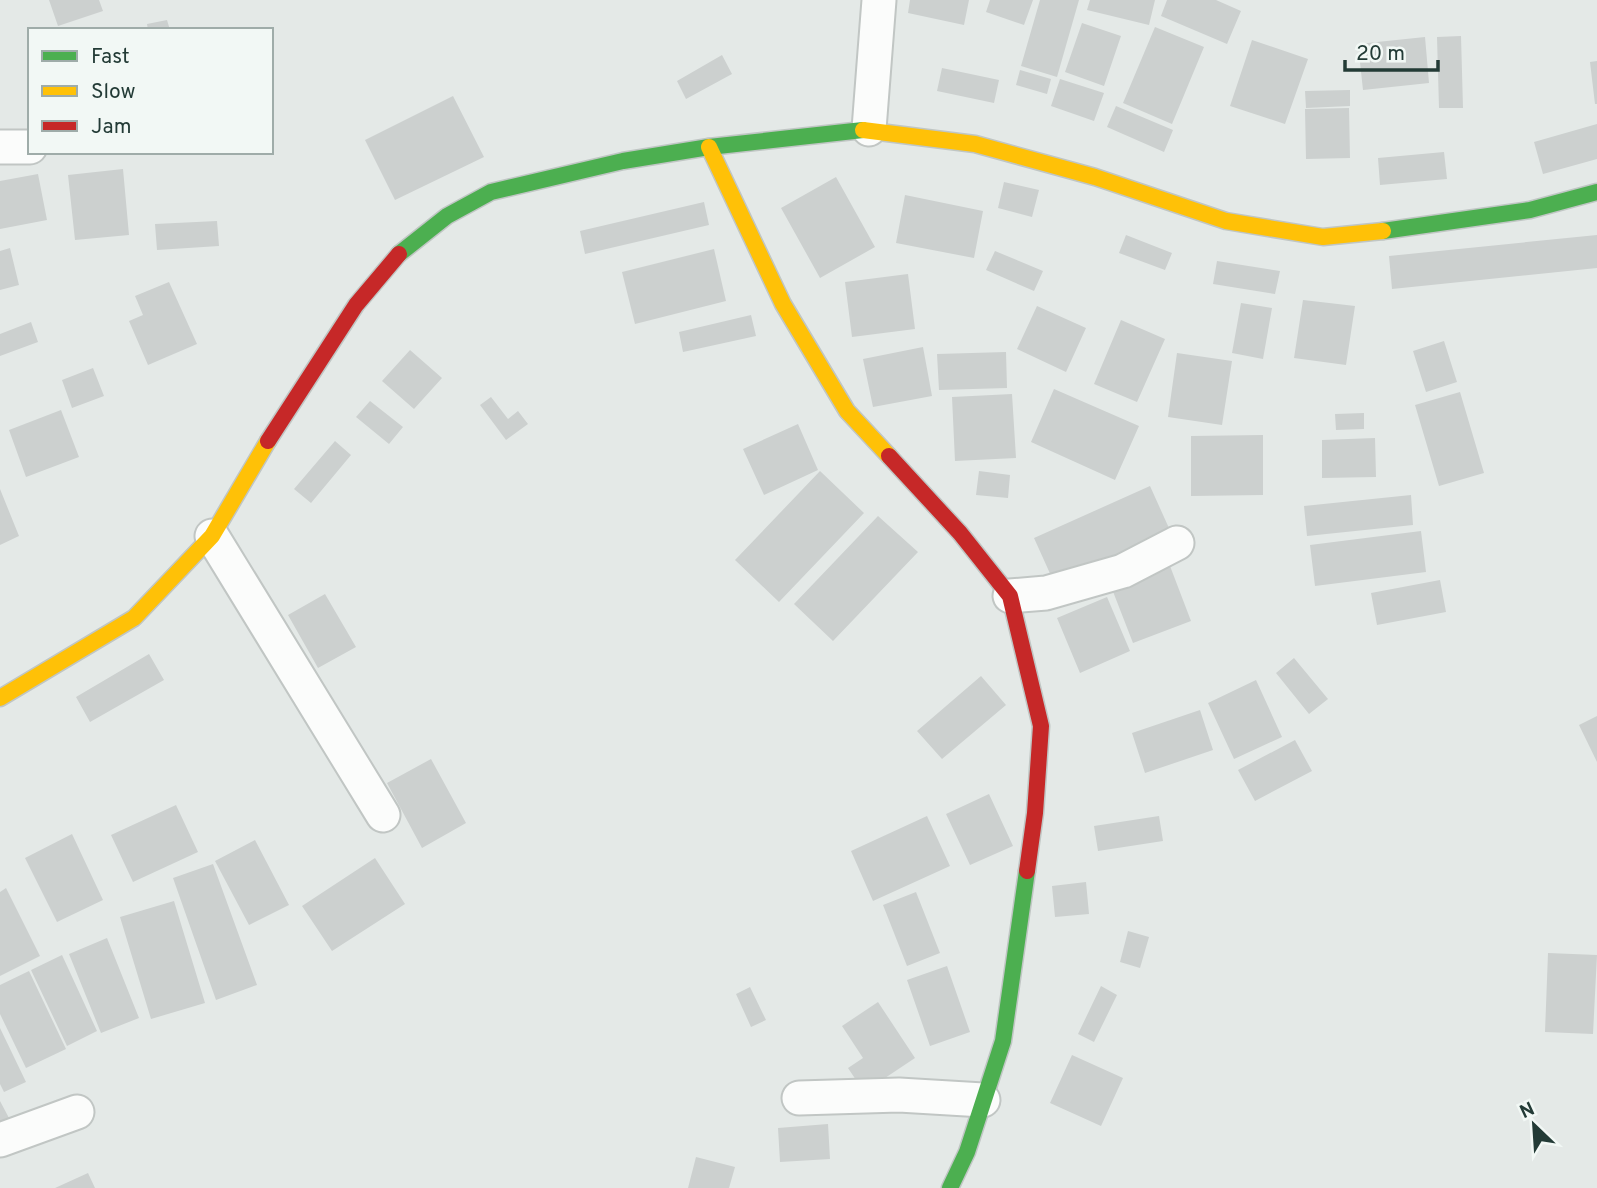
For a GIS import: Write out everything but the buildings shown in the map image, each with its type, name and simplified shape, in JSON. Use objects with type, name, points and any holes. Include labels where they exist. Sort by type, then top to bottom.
[{"type":"street","points":[[869,129],[879,0]]},
{"type":"street","points":[[0,698],[134,618],[212,536],[290,404],[356,304],[396,256],[447,216],[491,192],[623,161],[709,147],[869,129],[975,144],[1095,177],[1226,221],[1323,237],[1407,229],[1530,210],[1597,192]]},
{"type":"street","points":[[0,147],[28,147]]},
{"type":"street","points":[[709,147],[783,304],[847,411],[960,533],[1010,596],[1041,726],[1035,813],[1003,1041],[967,1152],[950,1188]]},
{"type":"street","points":[[212,536],[383,815]]},
{"type":"street","points":[[1010,596],[1046,593],[1123,571],[1177,543]]},
{"type":"street","points":[[799,1098],[899,1095],[984,1100]]},
{"type":"street","points":[[0,1140],[77,1112]]},
{"type":"traffic: fast","points":[[399,254],[447,216],[491,192],[623,161],[709,147],[863,130]]},
{"type":"traffic: fast","points":[[1383,231],[1530,210],[1597,192]]},
{"type":"traffic: fast","points":[[950,1188],[967,1152],[1003,1041],[1027,871]]},
{"type":"traffic: slow","points":[[863,130],[975,144],[1095,177],[1226,221],[1323,237],[1383,231]]},
{"type":"traffic: slow","points":[[709,147],[783,304],[847,411],[889,456]]},
{"type":"traffic: slow","points":[[0,698],[134,618],[212,536],[268,441]]},
{"type":"traffic: jam","points":[[268,441],[356,305],[399,254]]},
{"type":"traffic: jam","points":[[889,456],[960,533],[1010,596],[1041,726],[1035,813],[1027,871]]}]
